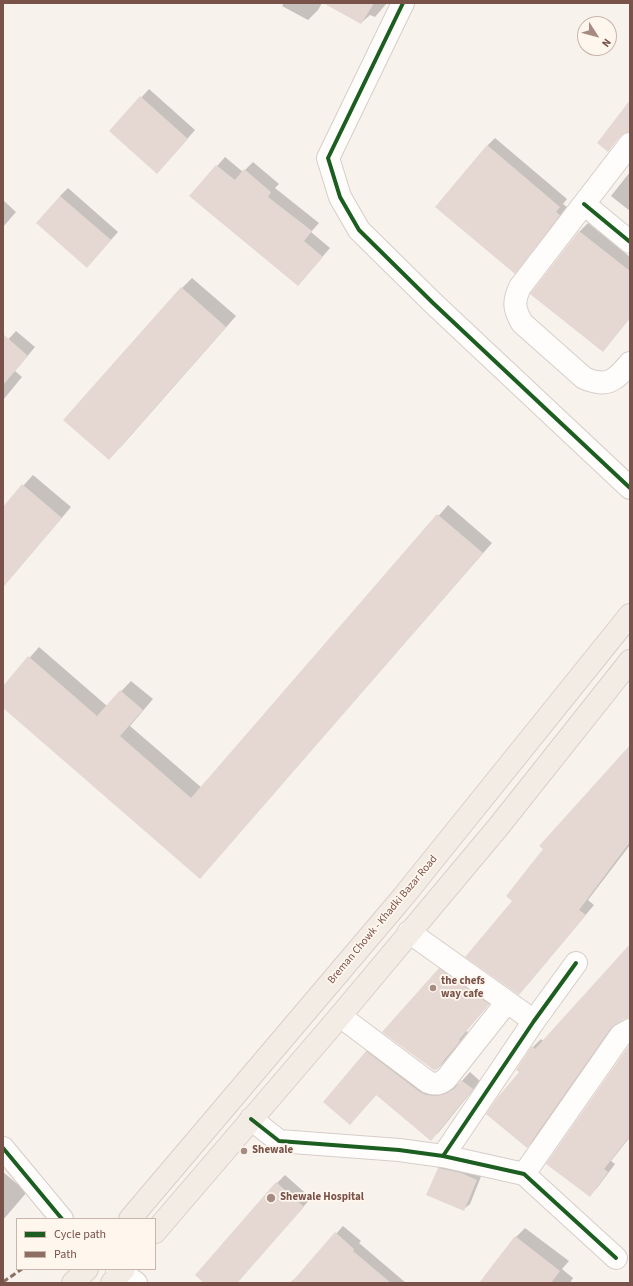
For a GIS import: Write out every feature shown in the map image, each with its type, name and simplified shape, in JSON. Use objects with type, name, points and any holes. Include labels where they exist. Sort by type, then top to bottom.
[{"type":"main road","name":"Breman Chowk - Khadki Bazar Road","points":[[131,1218],[403,897],[630,615]]},
{"type":"main road","points":[[156,1231],[340,1016],[499,826],[630,661]]},
{"type":"main road","points":[[73,1283],[85,1270]]},
{"type":"street","points":[[403,3],[328,158],[340,197],[360,230],[433,303],[630,488]]},
{"type":"street","points":[[630,144],[520,287],[515,296],[514,305],[522,323],[584,378],[603,383],[620,376],[630,363]]},
{"type":"street","points":[[584,204],[630,242]]},
{"type":"street","points":[[409,932],[534,1021]]},
{"type":"street","points":[[443,1156],[534,1021],[576,963]]},
{"type":"street","points":[[340,1016],[428,1082],[437,1084],[446,1079],[506,1002]]},
{"type":"street","points":[[524,1174],[621,1035],[630,1030]]},
{"type":"street","points":[[251,1119],[280,1141],[399,1150],[443,1156],[524,1174],[616,1258]]},
{"type":"street","points":[[3,1148],[61,1218]]},
{"type":"building","points":[[323,3],[374,3],[361,24]]},
{"type":"building","points":[[140,96],[188,139],[157,174],[109,131]]},
{"type":"building","points":[[630,100],[630,132],[620,136],[608,152],[597,143]]},
{"type":"building","points":[[487,145],[560,207],[556,212],[560,215],[515,274],[435,207]]},
{"type":"building","points":[[216,165],[235,180],[244,169],[271,192],[268,197],[312,231],[304,241],[323,257],[298,286],[189,196]]},
{"type":"building","points":[[60,196],[111,240],[87,268],[36,223]]},
{"type":"building","points":[[579,231],[630,271],[630,318],[603,352],[530,294]]},
{"type":"building","points":[[181,287],[226,327],[109,460],[63,420]]},
{"type":"building","points":[[3,334],[28,356],[3,385]]},
{"type":"building","points":[[22,484],[62,518],[3,587],[3,507]]},
{"type":"building","points":[[437,514],[483,553],[200,879],[3,708],[3,686],[28,656],[97,716],[120,690],[143,710],[120,736],[191,798]]},
{"type":"building","points":[[630,745],[630,842],[579,910],[586,915],[519,995],[465,957],[512,901],[506,896],[543,849],[539,846]]},
{"type":"building","points":[[630,944],[630,1018],[624,1019],[611,1028],[527,1148],[486,1114],[519,1072],[516,1070],[532,1046],[535,1049]]},
{"type":"building","points":[[439,968],[489,1004],[435,1071],[382,1032]]},
{"type":"building","points":[[630,1044],[630,1136],[604,1169],[608,1172],[590,1197],[546,1164]]},
{"type":"building","points":[[366,1051],[426,1095],[436,1096],[445,1094],[454,1089],[461,1080],[473,1089],[431,1141],[376,1095],[350,1125],[323,1102]]},
{"type":"building","points":[[438,1168],[461,1173],[477,1180],[464,1211],[426,1195]]},
{"type":"building","points":[[276,1182],[304,1207],[237,1283],[204,1283],[195,1275]]},
{"type":"building","points":[[335,1232],[354,1249],[353,1251],[391,1283],[291,1283]]},
{"type":"building","points":[[515,1236],[560,1271],[551,1283],[479,1283]]},
{"type":"marked path","points":[[3,1282],[21,1270]]},
{"type":"cycle path","points":[[403,3],[328,158],[340,197],[359,230],[433,303],[630,488]]},
{"type":"cycle path","points":[[584,204],[630,242]]},
{"type":"cycle path","points":[[443,1156],[534,1021],[576,963]]},
{"type":"cycle path","points":[[251,1119],[279,1141],[399,1150],[443,1156],[524,1174],[616,1258]]},
{"type":"cycle path","points":[[3,1148],[61,1218]]},
{"type":"place","name":"the chefs way cafe","points":[[433,988]]},
{"type":"place","name":"Shewale","points":[[244,1151]]},
{"type":"place","name":"Shewale Hospital","points":[[271,1198]]}]
